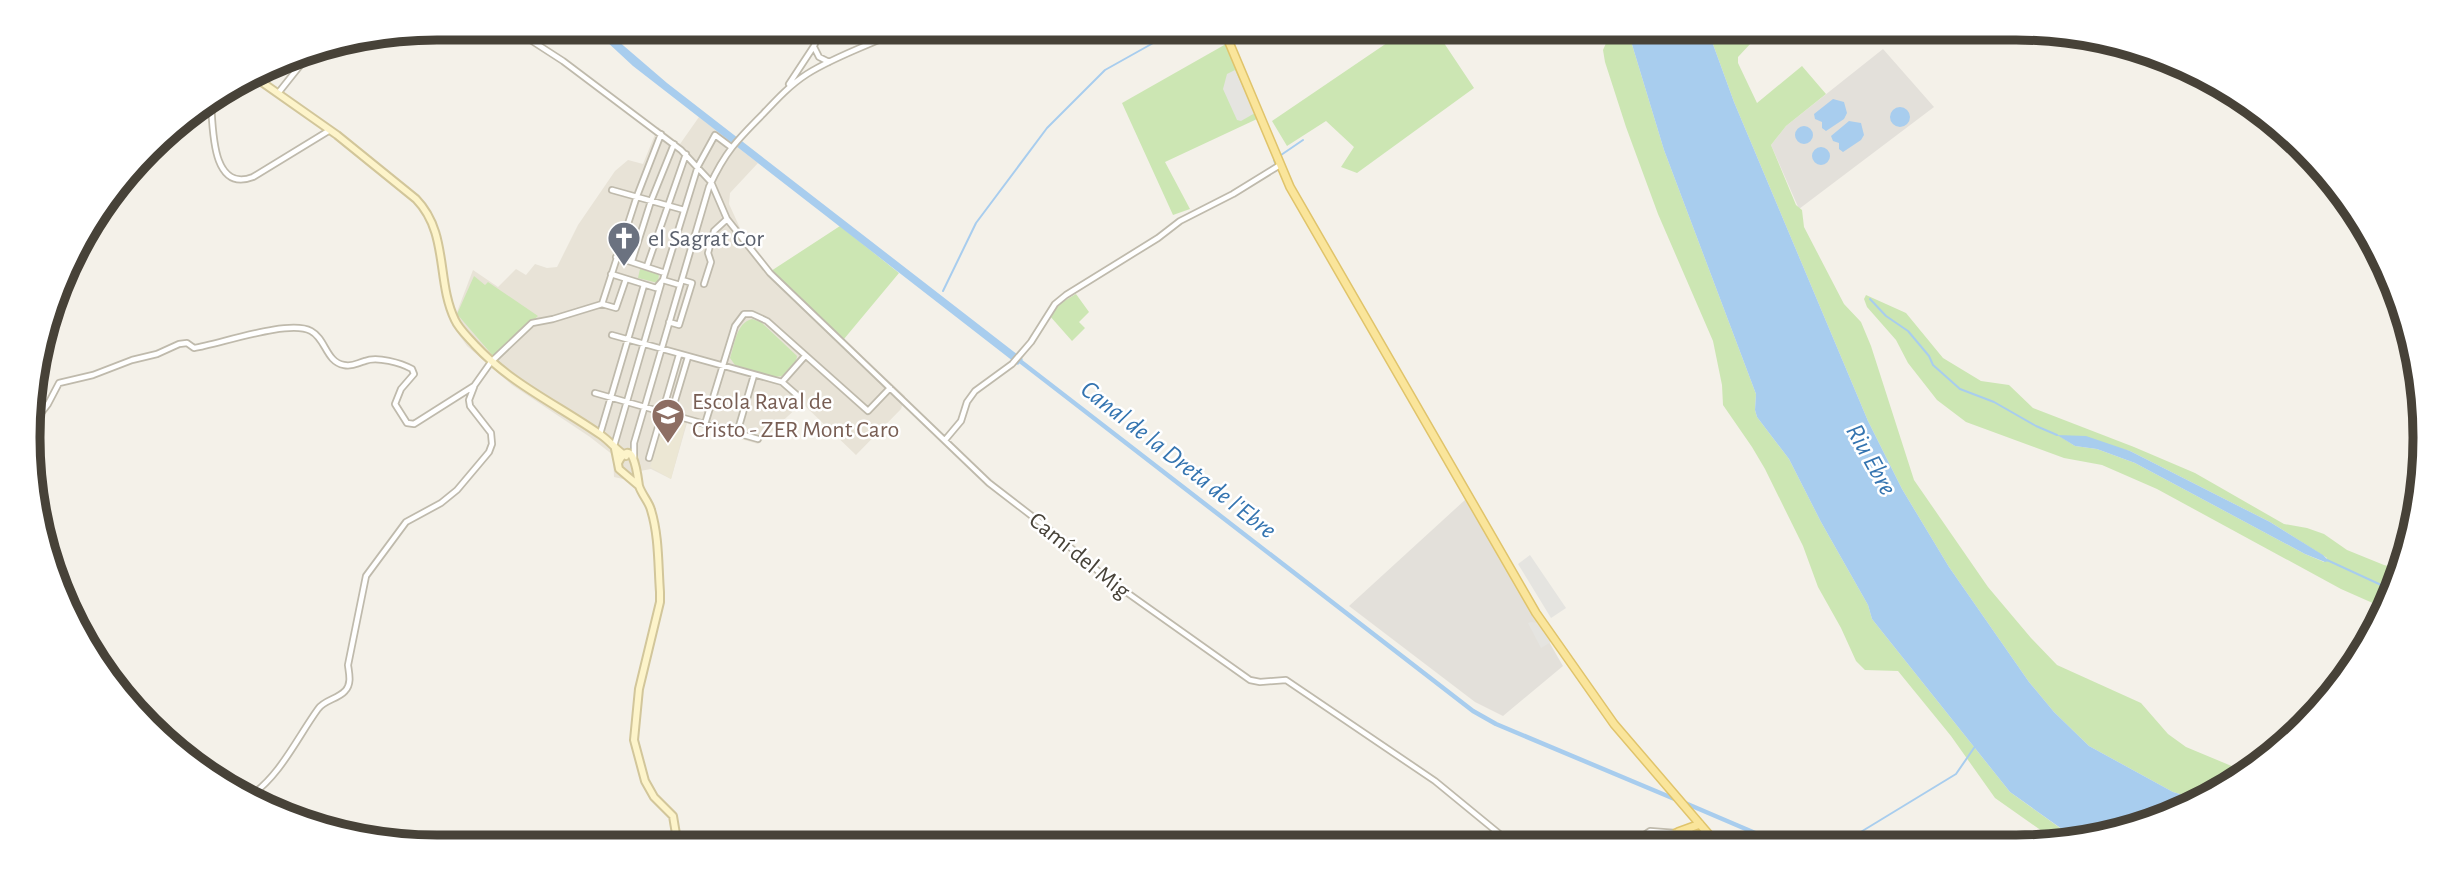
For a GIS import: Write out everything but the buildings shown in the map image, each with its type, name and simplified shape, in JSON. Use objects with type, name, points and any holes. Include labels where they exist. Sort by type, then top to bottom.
[{"type":"main road","points":[[1228,40],[1280,165],[1309,221],[1535,613],[1595,700],[1708,835]]},
{"type":"main road","points":[[1694,817],[1695,832]]},
{"type":"main road","points":[[1695,832],[1701,825]]},
{"type":"main road","points":[[1676,833],[1695,832],[1708,835]]},
{"type":"street","name":"Camí del Mig","points":[[531,40],[563,61],[686,154],[711,182],[727,219],[770,273],[989,483],[1105,577],[1250,680],[1286,680],[1435,781],[1501,835]]},
{"type":"street","points":[[785,91],[816,40]]},
{"type":"street","points":[[618,463],[629,457],[711,182],[732,145],[785,91],[817,68],[879,40]]},
{"type":"street","points":[[814,46],[817,68]]},
{"type":"street","points":[[817,55],[830,62]]},
{"type":"street","points":[[808,57],[810,63],[817,68]]},
{"type":"street","points":[[279,92],[301,64]]},
{"type":"street","points":[[262,81],[330,130],[426,210],[438,241],[453,316],[459,327],[491,362],[600,434],[629,457],[636,467],[639,486],[650,507],[655,525],[660,602],[639,689],[634,740],[645,780],[654,797],[673,816],[676,835]]},
{"type":"street","points":[[212,111],[216,150],[221,167],[230,176],[239,179],[248,179],[260,173],[330,130]]},
{"type":"street","points":[[602,304],[637,196],[661,134]]},
{"type":"street","points":[[639,486],[620,470],[615,448],[698,166],[715,135],[732,145]]},
{"type":"street","points":[[632,261],[651,201],[674,144]]},
{"type":"street","points":[[647,266],[686,154]]},
{"type":"street","points":[[945,440],[961,421],[967,402],[975,391],[1014,362],[1055,304],[1157,239],[1180,221],[1233,194],[1280,165]]},
{"type":"street","points":[[612,190],[684,211]]},
{"type":"street","points":[[704,284],[711,262],[708,253],[714,231],[727,219]]},
{"type":"street","points":[[616,257],[665,273]]},
{"type":"street","points":[[611,274],[656,288],[662,282],[692,283],[679,325],[669,322]]},
{"type":"street","points":[[257,791],[303,734],[319,706],[345,691],[350,680],[348,665],[366,576],[405,522],[441,503],[457,490],[489,452],[492,444],[491,433],[470,406],[469,400],[474,386],[491,362],[532,323],[602,304],[617,308],[626,279]]},
{"type":"street","points":[[600,434],[644,285]]},
{"type":"street","points":[[705,424],[735,326],[744,314],[752,314],[767,321],[868,411],[890,388]]},
{"type":"street","points":[[41,413],[58,383],[93,375],[179,344],[187,343],[194,348],[250,334],[301,327],[317,335],[334,361],[342,365],[353,366],[366,360],[406,365],[412,369],[414,374],[401,389],[395,404],[407,423],[414,424],[474,386]]},
{"type":"street","points":[[612,335],[782,382],[798,396]]},
{"type":"street","points":[[649,458],[679,355]]},
{"type":"street","points":[[782,382],[805,356]]},
{"type":"street","points":[[671,414],[688,357]]},
{"type":"street","points":[[737,433],[754,375]]},
{"type":"street","points":[[595,393],[758,439]]},
{"type":"street","points":[[625,474],[632,473],[636,467]]},
{"type":"street","points":[[1644,835],[1650,831],[1676,833]]},
{"type":"shaded area","points":[[1883,49],[1934,107],[1799,209],[1771,145],[1786,126]]},
{"type":"shaded area","points":[[1235,70],[1255,113],[1241,121],[1237,120],[1223,89],[1227,74]]},
{"type":"shaded area","points":[[699,117],[758,163],[730,193],[729,204],[745,239],[771,271],[905,396],[901,409],[856,455],[802,403],[758,444],[687,423],[671,479],[651,469],[623,479],[614,477],[613,455],[512,385],[467,346],[452,325],[473,270],[498,287],[516,269],[526,275],[535,264],[547,268],[557,267],[578,225],[615,171],[628,160],[643,164],[658,127],[680,144]]},
{"type":"shaded area","name":"Escola Raval de Cristo - ZER Mont Caro","points":[[665,418],[686,423],[671,479],[650,467]]},
{"type":"shaded area","points":[[1466,499],[1563,666],[1503,716],[1475,702],[1349,606]]},
{"type":"shaded area","points":[[1530,555],[1566,608],[1551,618],[1518,564]]},
{"type":"shaded area","points":[[1528,623],[1539,623],[1551,642],[1541,648]]},
{"type":"green space","points":[[1391,40],[1442,40],[1474,88],[1357,173],[1341,167],[1354,147],[1326,121],[1287,146],[1272,121]]},
{"type":"green space","points":[[1607,40],[1631,40],[1664,150],[1756,394],[1757,417],[1789,459],[1868,605],[1872,619],[2010,792],[2065,831],[2045,833],[1995,798],[1951,736],[1898,671],[1865,670],[1856,661],[1818,587],[1803,546],[1765,469],[1723,405],[1713,341],[1658,214],[1626,127],[1603,50]]},
{"type":"green space","points":[[1711,40],[1756,40],[1738,57],[1738,63],[1757,103],[1802,66],[1826,94],[1786,126],[1771,145],[1796,205],[1802,210],[1804,227],[1844,304],[1861,322],[1914,480],[1988,587],[2057,665],[2141,703],[2168,734],[2186,747],[2237,767],[2187,796],[2173,792],[2089,746],[2054,712],[2029,682],[1949,567],[1902,489],[1868,421],[1734,102]]},
{"type":"green space","points":[[1226,44],[1257,119],[1165,162],[1190,209],[1173,215],[1122,103]]},
{"type":"green space","points":[[840,226],[899,273],[844,339],[771,271]]},
{"type":"green space","points":[[640,269],[659,274],[658,283],[638,278]]},
{"type":"green space","points":[[474,276],[485,285],[488,282],[538,316],[494,357],[457,314]]},
{"type":"green space","points":[[1076,294],[1089,312],[1079,322],[1085,328],[1072,341],[1049,315],[1059,304]]},
{"type":"green space","points":[[1866,295],[1906,313],[1943,358],[1981,381],[2009,385],[2033,408],[2195,473],[2284,524],[2324,534],[2347,550],[2391,567],[2376,604],[2341,589],[2157,489],[2102,465],[2064,458],[1966,422],[1937,400],[1908,363],[1896,340],[1867,307],[1864,299]],"holes":[[[2058,435],[2130,451],[2270,522],[2327,558],[2324,562],[2305,554],[2135,463],[2097,449],[2075,446]]]},
{"type":"green space","points":[[752,319],[761,322],[797,356],[796,361],[782,376],[775,377],[735,365],[730,358],[739,329]]},
{"type":"water","points":[[605,40],[617,40],[667,83],[1023,359],[1018,365],[633,66]]},
{"type":"water","name":"Riu Ebre","points":[[1631,40],[1711,40],[1734,102],[1868,421],[1902,489],[1949,567],[2029,682],[2054,712],[2089,746],[2173,792],[2187,796],[2143,814],[2065,831],[2010,792],[1872,619],[1868,605],[1789,459],[1757,417],[1756,394],[1664,150]]},
{"type":"water","points":[[1833,99],[1844,102],[1847,113],[1844,119],[1826,131],[1814,114]]},
{"type":"water","points":[[1896,107],[1904,107],[1910,117],[1904,127],[1896,127],[1890,121],[1890,113]]},
{"type":"water","points":[[1849,121],[1861,123],[1864,135],[1843,152],[1839,149],[1839,143],[1833,141],[1831,136]]},
{"type":"water","points":[[1800,126],[1808,126],[1813,135],[1811,142],[1800,144],[1795,139],[1795,131]]},
{"type":"water","points":[[1817,147],[1825,147],[1830,156],[1828,163],[1817,165],[1812,160],[1812,152]]},
{"type":"water","points":[[2057,435],[2086,436],[2130,451],[2270,522],[2329,561],[2305,554],[2135,463],[2097,449],[2075,446]]},
{"type":"waterway","points":[[943,291],[976,223],[1047,128],[1105,70],[1159,40]]},
{"type":"waterway","points":[[1281,155],[1303,140]]},
{"type":"waterway","points":[[1870,299],[1886,316],[1908,331],[1929,356],[1933,365],[1960,389],[1994,402],[2057,435]]},
{"type":"waterway","name":"Canal de la Dreta de l'Ebre","points":[[1016,358],[1473,711],[1496,724],[1677,800]]},
{"type":"waterway","points":[[2327,560],[2384,586]]},
{"type":"waterway","points":[[1856,835],[1956,774],[1976,745]]},
{"type":"waterway","name":"Canal de la Dreta de l'Ebre","points":[[1685,803],[1760,835]]},
{"type":"place","name":"el Sagrat Cor","points":[[624,268]]},
{"type":"place","name":"Escola Raval de Cristo - ZER Mont Caro","points":[[668,445]]}]
